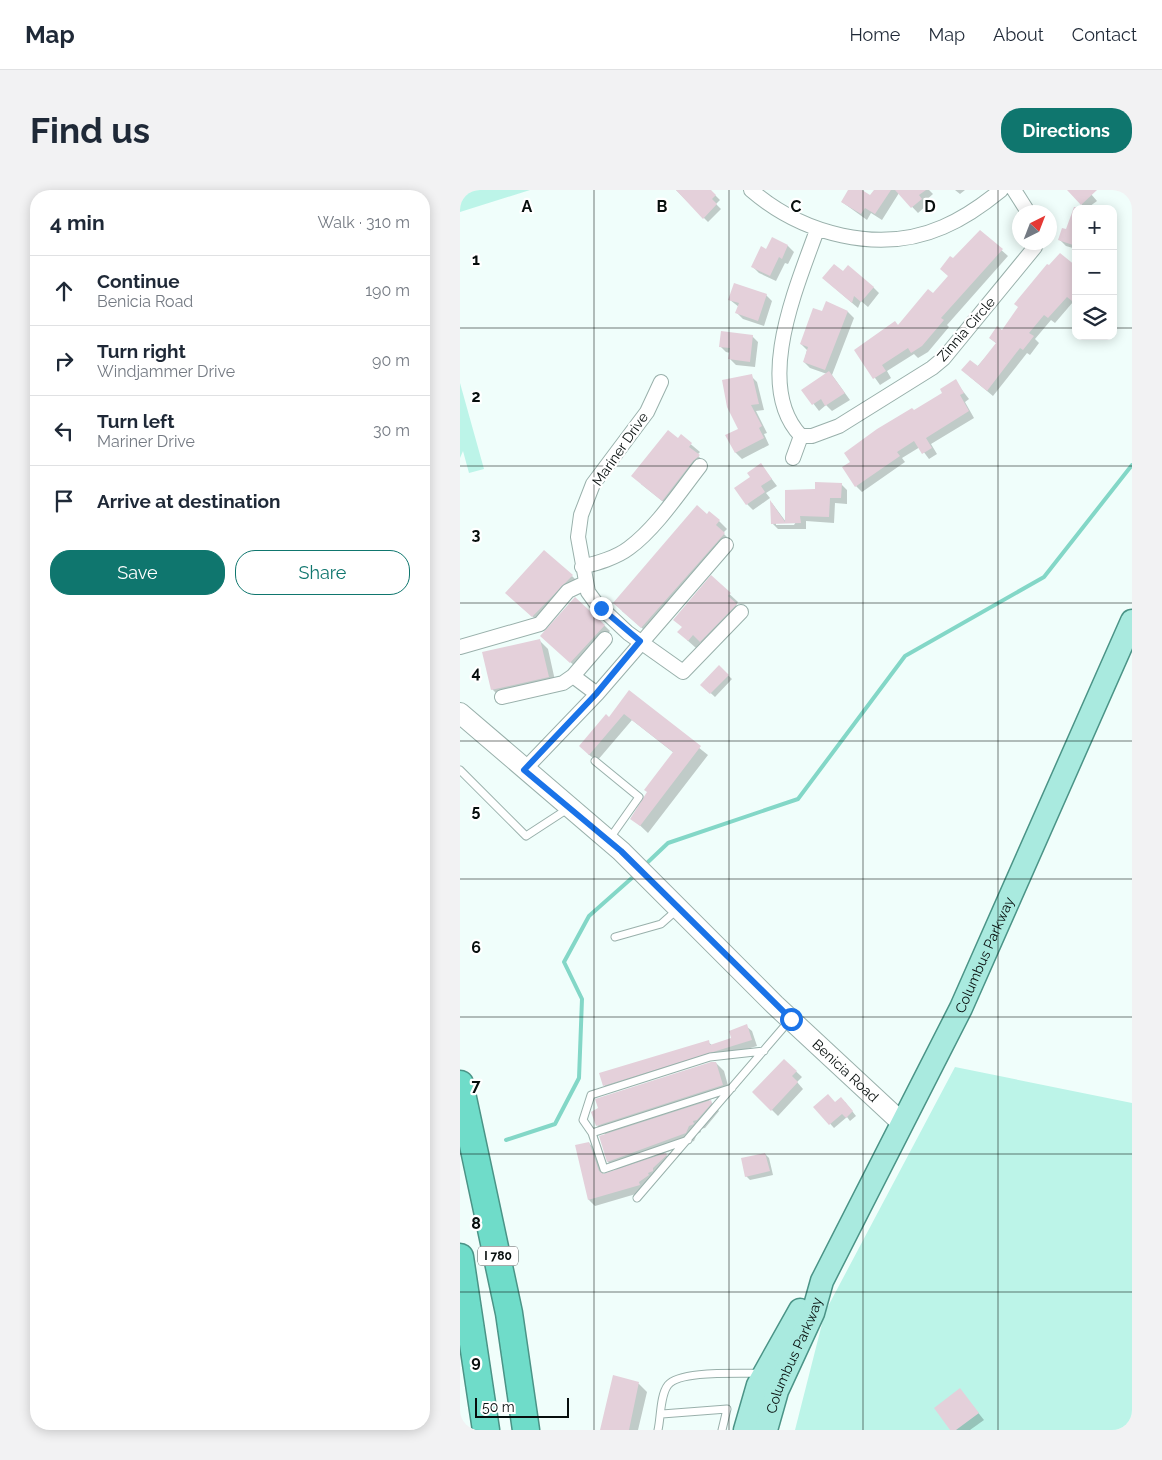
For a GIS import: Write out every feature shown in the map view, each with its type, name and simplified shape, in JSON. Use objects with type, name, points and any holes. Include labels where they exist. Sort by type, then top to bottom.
[{"type":"highway","name":"I 780","points":[[460,1084],[509,1313],[526,1430]]},
{"type":"highway","name":"I 780","points":[[460,1257],[486,1430]]},
{"type":"main road","name":"Columbus Parkway","points":[[766,1430],[774,1374],[800,1310],[822,1281],[961,1008],[1132,621]]},
{"type":"main road","name":"Benicia Road","points":[[460,713],[524,770],[608,840],[791,1019],[902,1123]]},
{"type":"main road","name":"Columbus Parkway","points":[[745,1430],[758,1385],[774,1374]]},
{"type":"street","points":[[751,190],[784,214],[817,230],[880,240],[922,234],[950,224],[987,202],[1001,190]]},
{"type":"street","points":[[1014,190],[1024,205]]},
{"type":"street","points":[[793,458],[801,436],[789,423],[778,375],[779,352],[817,230]]},
{"type":"street","name":"Zinnia Circle","points":[[801,436],[812,436],[839,426],[932,368],[998,293],[1033,250]]},
{"type":"street","name":"Mariner Drive","points":[[660,382],[647,412],[593,484],[580,522],[578,537],[588,592],[596,604],[628,633],[684,672],[741,612]]},
{"type":"street","points":[[582,567],[605,560],[628,549],[662,514],[700,466]]},
{"type":"street","points":[[524,770],[596,694],[640,641],[726,545]]},
{"type":"street","points":[[460,647],[540,624],[568,591],[586,583]]},
{"type":"street","points":[[502,697],[563,683],[573,676],[606,639]]},
{"type":"street","points":[[573,676],[596,694]]},
{"type":"lane","points":[[595,761],[639,797],[608,840]]},
{"type":"lane","points":[[460,770],[526,836],[569,807]]},
{"type":"lane","points":[[615,937],[661,924],[678,909]]},
{"type":"lane","points":[[637,1198],[791,1019]]},
{"type":"lane","points":[[688,1140],[604,1169],[592,1133],[582,1120],[591,1095],[710,1056],[764,1052]]},
{"type":"lane","points":[[592,1133],[734,1087]]},
{"type":"lane","points":[[658,1430],[665,1392],[669,1384],[677,1379],[692,1375],[774,1374]]},
{"type":"lane","points":[[662,1414],[726,1409],[722,1430]]},
{"type":"green space","points":[[460,190],[530,190],[460,212]]},
{"type":"green space","points":[[460,383],[484,469],[469,473],[463,451],[460,458]]},
{"type":"green space","points":[[955,1067],[1132,1103],[1132,1430],[795,1430],[825,1312]]},
{"type":"building","points":[[676,190],[711,190],[716,195],[712,199],[717,204],[703,219]]},
{"type":"building","points":[[848,190],[862,190],[870,195],[874,190],[891,190],[875,214],[865,208],[861,214],[841,202]]},
{"type":"building","points":[[895,190],[926,190],[919,195],[922,199],[911,208]]},
{"type":"building","points":[[1067,190],[1097,190],[1081,205]]},
{"type":"building","points":[[1072,212],[1072,245],[1058,240],[1062,228],[1066,229]]},
{"type":"building","points":[[980,230],[1003,249],[941,318],[944,320],[922,346],[911,353],[908,348],[882,365],[886,371],[873,379],[854,350],[895,321],[898,325],[928,289],[933,293],[948,276],[940,269],[950,256],[953,258]]},
{"type":"building","points":[[772,237],[788,245],[782,259],[779,257],[770,276],[751,267],[761,246],[766,249]]},
{"type":"building","points":[[1060,253],[1072,263],[1072,301],[1067,297],[1048,318],[1044,315],[1029,333],[1034,336],[1023,350],[1020,348],[987,391],[961,370],[970,360],[978,366],[996,343],[989,338],[997,326],[1002,330],[1018,307],[1014,304],[1047,264],[1049,265]]},
{"type":"building","points":[[834,264],[843,271],[848,265],[874,287],[861,302],[854,296],[852,303],[822,278]]},
{"type":"building","points":[[734,283],[767,294],[758,321],[735,313],[739,303],[728,300]]},
{"type":"building","points":[[826,301],[848,311],[825,370],[803,362],[808,347],[800,344],[813,308],[822,311]]},
{"type":"building","points":[[721,331],[753,335],[750,362],[728,359],[730,348],[719,347]]},
{"type":"building","points":[[829,371],[845,393],[825,406],[821,399],[812,405],[801,390]]},
{"type":"building","points":[[752,374],[759,404],[751,405],[762,426],[759,428],[764,438],[735,453],[725,435],[738,429],[727,407],[722,380]]},
{"type":"building","points":[[956,379],[964,393],[960,395],[969,411],[926,438],[932,448],[922,454],[914,441],[897,452],[900,456],[855,487],[842,467],[850,462],[844,453],[877,429],[942,393],[940,389]]},
{"type":"building","points":[[668,430],[678,438],[681,434],[692,443],[689,447],[700,455],[693,461],[662,501],[631,476]]},
{"type":"building","points":[[761,463],[772,479],[761,486],[765,492],[746,505],[734,488],[750,477],[747,473]]},
{"type":"building","points":[[815,482],[842,483],[841,498],[830,498],[829,517],[800,516],[801,523],[771,524],[770,500],[785,522],[785,490],[815,489]]},
{"type":"building","points":[[697,505],[707,514],[709,511],[720,520],[716,525],[725,533],[641,628],[613,603]]},
{"type":"building","points":[[544,550],[573,575],[532,617],[505,593]]},
{"type":"building","points":[[711,575],[731,593],[728,596],[737,604],[700,642],[693,635],[688,641],[677,632],[682,627],[673,620]]},
{"type":"building","points":[[575,597],[605,625],[570,663],[540,636]]},
{"type":"building","points":[[540,639],[549,677],[491,690],[482,652]]},
{"type":"building","points":[[719,665],[729,675],[710,694],[700,685]]},
{"type":"building","points":[[629,690],[701,746],[640,826],[630,819],[647,792],[644,790],[673,752],[624,714],[589,755],[579,746],[606,714],[609,717]]},
{"type":"building","points":[[747,1024],[752,1040],[603,1086],[599,1073],[709,1040],[710,1045],[731,1038],[729,1031]]},
{"type":"building","points":[[784,1059],[797,1071],[792,1076],[798,1082],[771,1111],[752,1092]]},
{"type":"building","points":[[716,1062],[723,1085],[596,1126],[591,1112],[598,1108],[595,1099]]},
{"type":"building","points":[[828,1094],[835,1102],[841,1097],[853,1111],[846,1118],[842,1114],[829,1125],[813,1107]]},
{"type":"building","points":[[711,1100],[712,1103],[697,1120],[693,1121],[694,1124],[689,1126],[686,1133],[607,1162],[599,1136]]},
{"type":"building","points":[[589,1142],[599,1171],[603,1174],[666,1153],[667,1155],[653,1168],[653,1171],[648,1173],[649,1175],[639,1182],[640,1185],[588,1200],[575,1145]]},
{"type":"building","points":[[765,1153],[770,1171],[745,1177],[741,1158]]},
{"type":"building","points":[[613,1375],[639,1382],[629,1430],[600,1430]]},
{"type":"building","points":[[960,1388],[979,1413],[956,1430],[950,1430],[934,1408]]},
{"type":"waterway","points":[[648,862],[668,843],[798,799],[905,656],[1044,577],[1132,465]]},
{"type":"waterway","points":[[506,1140],[555,1124],[579,1078],[582,999],[564,962],[589,916],[633,877]]},
{"type":"route","points":[[601,608],[628,633],[640,641],[596,694],[524,770],[621,851],[791,1019]]}]
